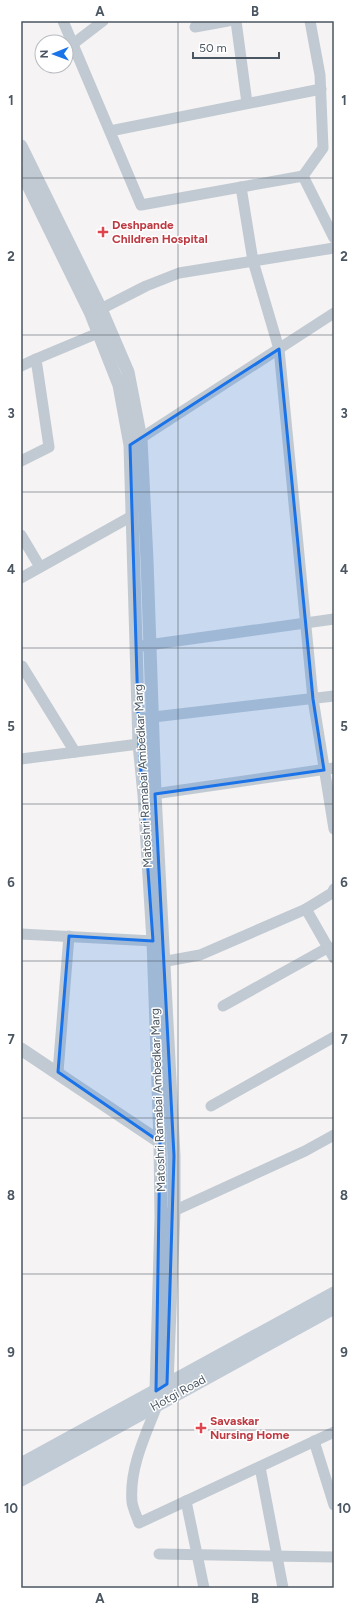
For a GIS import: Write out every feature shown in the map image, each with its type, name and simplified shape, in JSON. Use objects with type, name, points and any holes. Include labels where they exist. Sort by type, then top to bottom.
[{"type":"main road","name":"Hotgi Road","points":[[21,1479],[334,1294]]},
{"type":"main road","name":"Hotgi Road","points":[[21,1465],[334,1307]]},
{"type":"street","points":[[63,21],[69,34]]},
{"type":"street","points":[[74,43],[103,21]]},
{"type":"street","points":[[195,27],[228,21]]},
{"type":"street","points":[[236,21],[248,103]]},
{"type":"street","points":[[74,46],[141,205],[303,176],[323,148],[320,75],[310,21]]},
{"type":"street","points":[[110,131],[321,89]]},
{"type":"street","points":[[21,146],[96,312],[128,372],[135,442],[150,645],[145,718],[159,963],[174,1156],[174,1211],[163,1394],[142,1444],[134,1473],[132,1502],[139,1523],[334,1432]]},
{"type":"street","name":"Matoshri Ramabai Ambedkar Marg","points":[[21,171],[96,312],[98,333],[119,385],[135,442],[132,516],[137,646],[145,718],[139,744],[150,794],[153,940],[159,963],[163,1394]]},
{"type":"street","points":[[303,176],[334,238]]},
{"type":"street","points":[[241,187],[253,261],[279,349],[313,699],[329,769],[334,829]]},
{"type":"street","points":[[96,312],[146,286],[178,273],[334,248]]},
{"type":"street","points":[[135,442],[334,313]]},
{"type":"street","points":[[21,366],[98,333]]},
{"type":"street","points":[[21,461],[49,447],[36,359]]},
{"type":"street","points":[[21,578],[132,516]]},
{"type":"street","points":[[21,535],[40,567]]},
{"type":"street","points":[[137,646],[334,619]]},
{"type":"street","points":[[21,667],[22,666],[75,752]]},
{"type":"street","points":[[145,718],[334,696]]},
{"type":"street","points":[[21,759],[139,744]]},
{"type":"street","points":[[150,794],[329,769]]},
{"type":"street","points":[[159,963],[200,954],[306,909],[332,893],[334,889]]},
{"type":"street","points":[[223,1006],[332,952],[306,909]]},
{"type":"street","points":[[21,934],[153,940]]},
{"type":"street","points":[[58,1072],[69,936]]},
{"type":"street","points":[[211,1106],[334,1036]]},
{"type":"street","points":[[21,1049],[58,1072],[160,1142]]},
{"type":"street","points":[[161,1217],[305,1151],[334,1135]]},
{"type":"street","points":[[314,1441],[334,1505]]},
{"type":"street","points":[[260,1467],[283,1588]]},
{"type":"street","points":[[186,1501],[204,1588]]},
{"type":"street","points":[[160,1554],[334,1557]]},
{"type":"highlighted area","points":[[279,349],[313,699],[324,770],[155,794],[174,1156],[167,1384],[156,1391],[160,1142],[58,1072],[69,936],[153,941],[139,744],[130,445]]},
{"type":"place","name":"Deshpande Children Hospital","points":[[103,232]]},
{"type":"place","name":"Savaskar Nursing Home","points":[[201,1428]]}]
